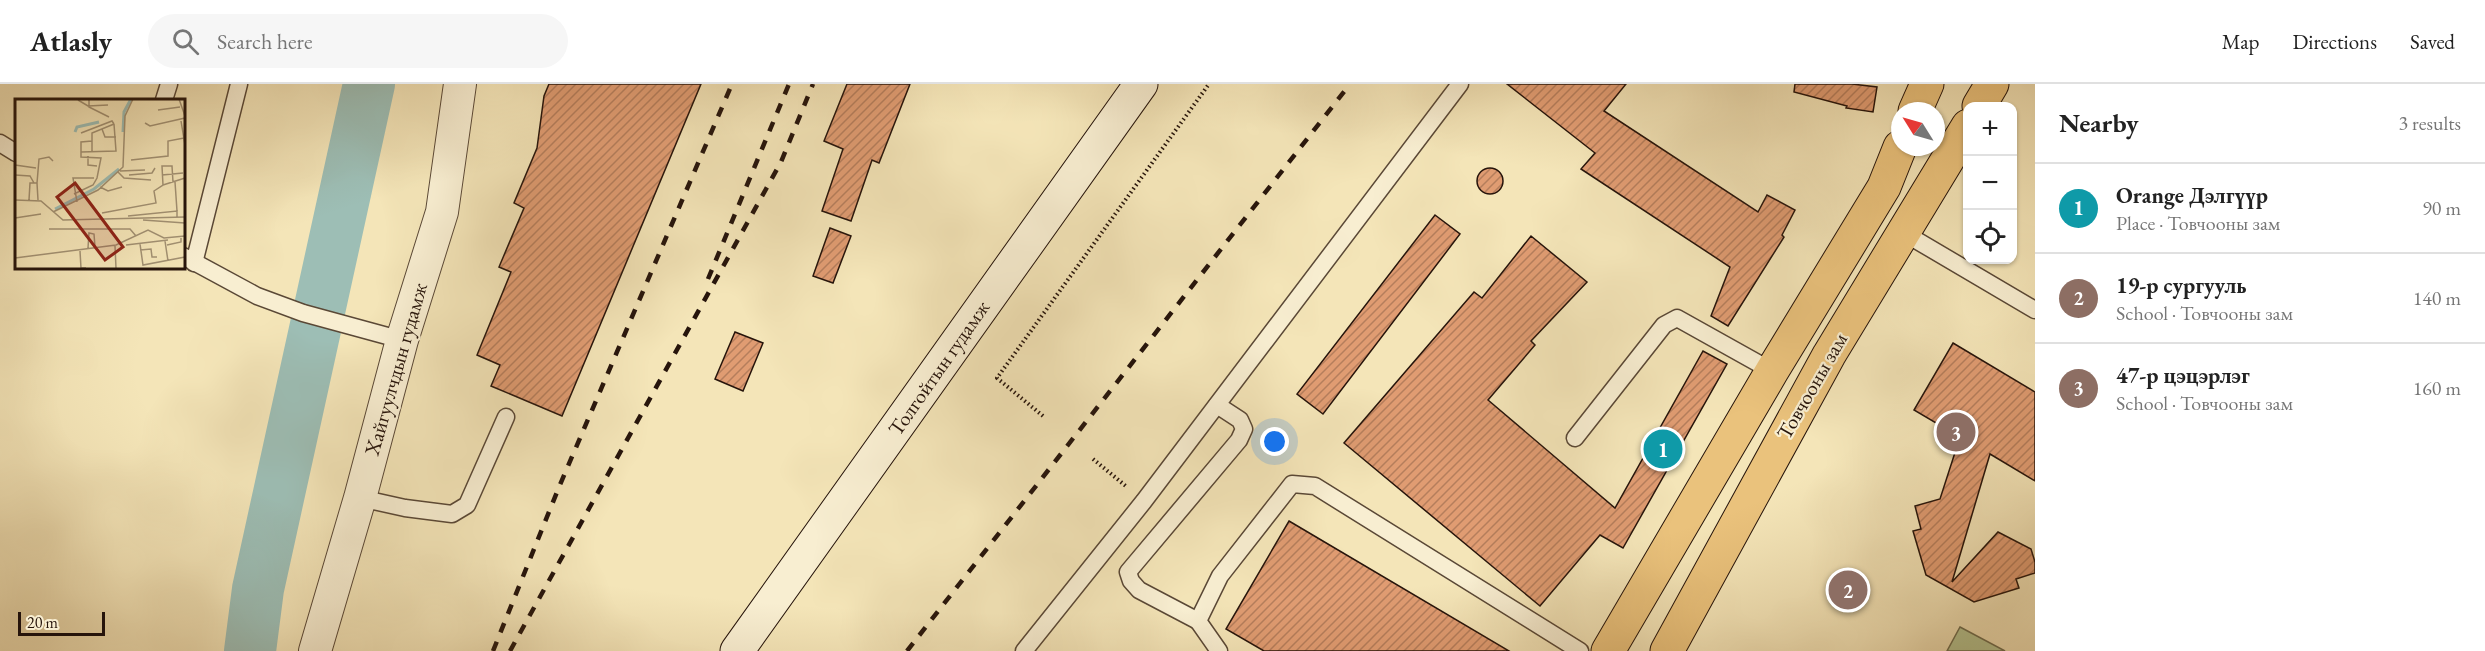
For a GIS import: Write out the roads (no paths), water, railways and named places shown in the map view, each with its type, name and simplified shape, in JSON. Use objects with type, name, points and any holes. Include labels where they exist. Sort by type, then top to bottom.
[{"type":"highway","points":[[1919,102],[1927,84]]},
{"type":"highway","points":[[1981,102],[1992,84]]},
{"type":"highway","name":"Товчооны зам","points":[[1667,651],[1829,355],[1963,134]]},
{"type":"highway","name":"Товчооны зам","points":[[1608,651],[1772,371],[1884,187],[1896,156]]},
{"type":"main road","name":"Толгойтын гудамж","points":[[737,651],[1141,84]]},
{"type":"street","name":"Хайгуулчдын гудамж","points":[[315,651],[360,498],[402,340],[442,212],[460,84]]},
{"type":"lane","points":[[165,99],[169,84]]},
{"type":"lane","points":[[239,84],[188,260],[253,294],[303,313],[402,340]]},
{"type":"lane","points":[[1024,651],[1144,501],[1460,84]]},
{"type":"lane","points":[[0,143],[15,152]]},
{"type":"lane","points":[[1905,233],[2035,310]]},
{"type":"lane","points":[[1575,438],[1664,325],[1677,318],[1772,371]]},
{"type":"lane","points":[[1216,405],[1240,420],[1244,429],[1239,440],[1128,572],[1131,581],[1139,590],[1198,621],[1220,651]]},
{"type":"lane","points":[[360,498],[405,508],[452,514],[466,505],[506,417]]},
{"type":"lane","points":[[1198,621],[1220,576],[1292,484],[1315,486],[1580,651]]},
{"type":"waterway","points":[[250,651],[258,589],[369,84]]},
{"type":"railway","points":[[493,651],[559,487],[732,84]]},
{"type":"railway","points":[[708,279],[789,84]]},
{"type":"railway","points":[[510,651],[781,162],[813,84]]},
{"type":"railway","points":[[907,651],[1350,84]]},
{"type":"place","name":"47-р цэцэрлэг","points":[[1956,432]]},
{"type":"place","name":"Orange Дэлгүүр","points":[[1663,449]]},
{"type":"place","name":"19-р сургууль","points":[[1848,590]]}]
